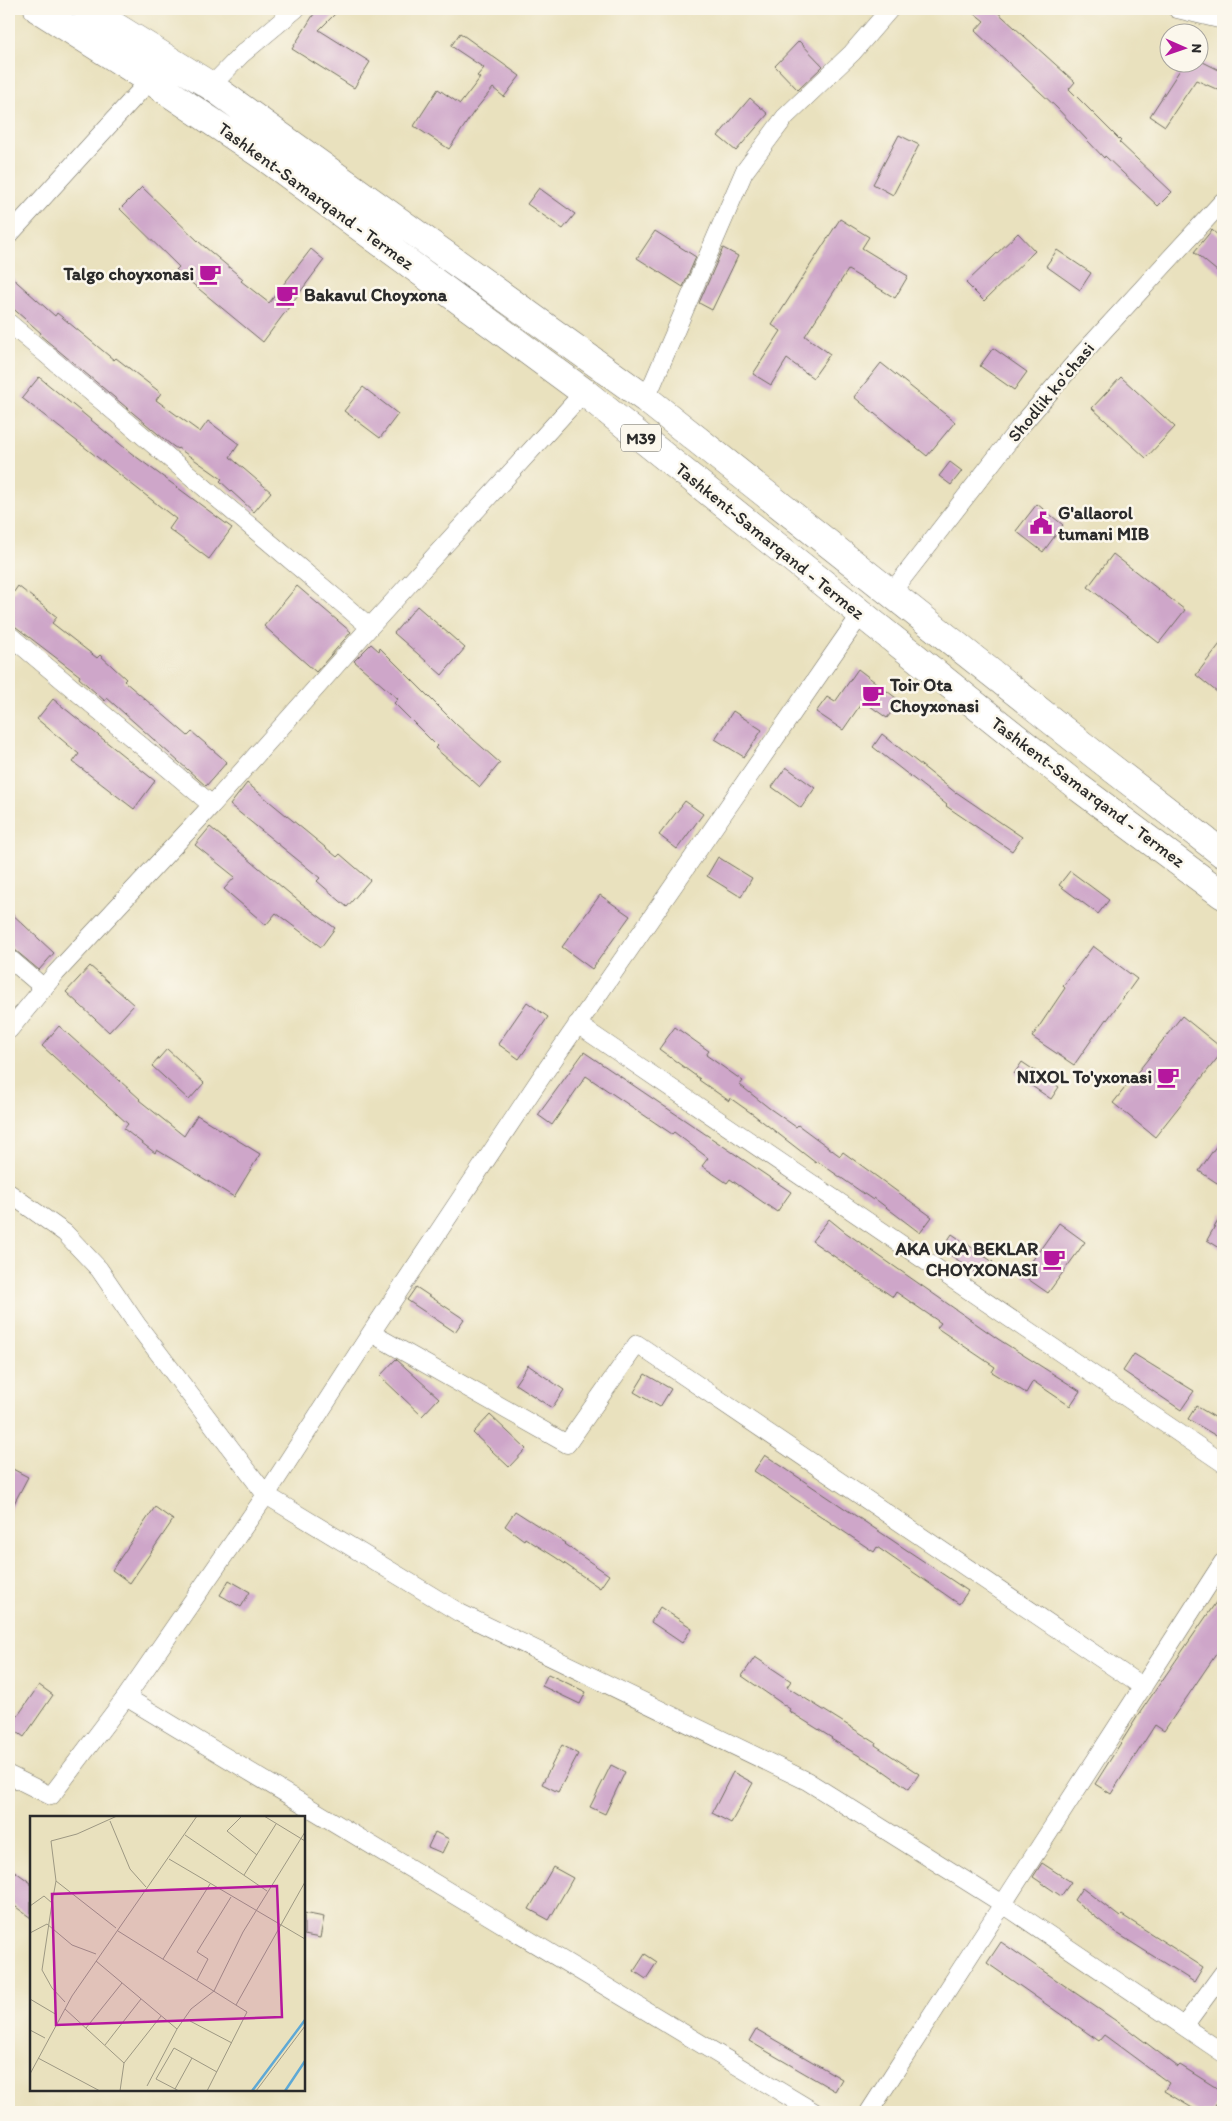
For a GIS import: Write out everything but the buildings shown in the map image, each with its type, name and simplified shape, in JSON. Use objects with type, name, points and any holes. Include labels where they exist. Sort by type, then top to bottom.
[{"type":"highway","name":"Tashkent-Samarqand - Termez","points":[[38,9],[150,80],[266,158],[584,392],[1078,788],[1223,895]]},
{"type":"highway","name":"Tashkent-Samarqand - Termez","points":[[91,10],[211,86],[646,400],[1223,854]]},
{"type":"highway","points":[[678,468],[679,456],[684,449],[693,447],[713,452]]},
{"type":"street","points":[[211,86],[242,54],[296,9]]},
{"type":"street","points":[[646,400],[744,172],[784,117],[852,53],[890,9]]},
{"type":"street","points":[[1177,9],[1223,20]]},
{"type":"street","points":[[9,235],[150,80]]},
{"type":"street","name":"Shodlik ko'chasi","points":[[891,594],[1019,428],[1066,372],[1223,201]]},
{"type":"street","points":[[9,323],[370,627]]},
{"type":"street","points":[[9,1030],[44,988],[584,392]]},
{"type":"street","points":[[9,1775],[51,1796],[126,1697],[266,1495],[370,1333],[577,1024],[861,614]]},
{"type":"street","points":[[9,635],[212,804]]},
{"type":"street","points":[[9,958],[44,988]]},
{"type":"street","points":[[577,1024],[1223,1463]]},
{"type":"street","points":[[9,1193],[65,1233],[99,1269],[138,1326],[266,1495],[460,1613],[808,1781],[1003,1904],[1223,2053]]},
{"type":"street","points":[[370,1333],[567,1444],[636,1344],[1143,1687]]},
{"type":"street","points":[[869,2112],[1223,1562]]},
{"type":"street","points":[[126,1697],[814,2112]]},
{"type":"street","points":[[1184,2026],[1223,1973]]},
{"type":"place","name":"Talgo choyxonasi","points":[[210,274]]},
{"type":"place","name":"Bakavul Choyxona","points":[[287,295]]},
{"type":"place","name":"G'allaorol tumani MIB","points":[[1041,523]]},
{"type":"place","name":"Toir Ota Choyxonasi","points":[[873,695]]},
{"type":"place","name":"NIXOL To'yxonasi","points":[[1168,1077]]},
{"type":"place","name":"AKA UKA BEKLAR CHOYXONASI","points":[[1054,1259]]}]
